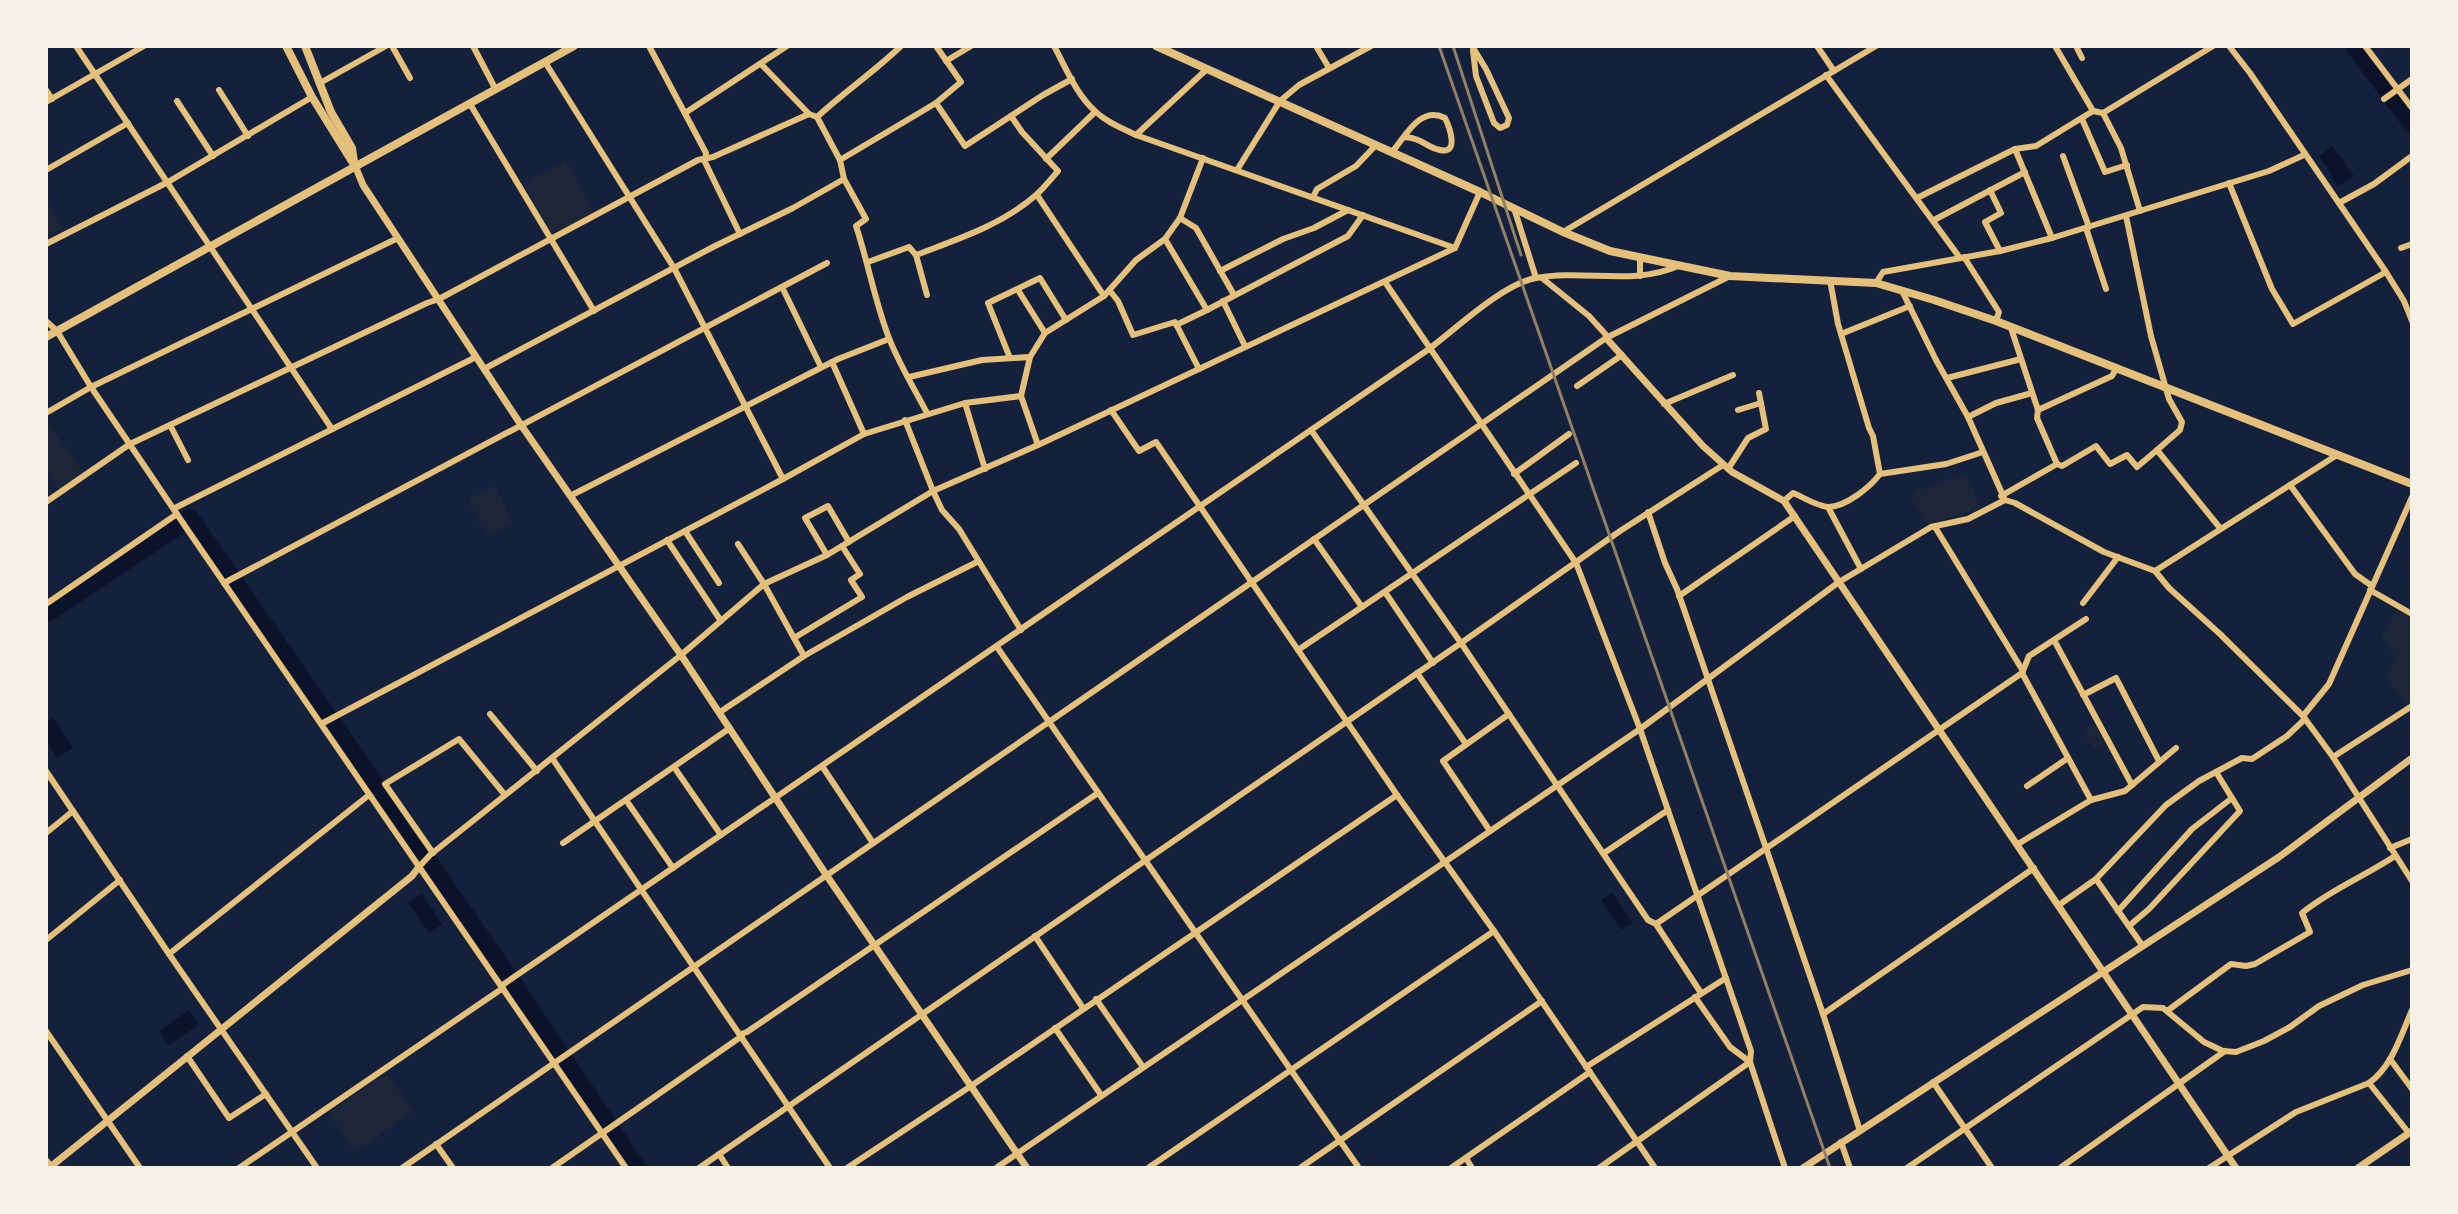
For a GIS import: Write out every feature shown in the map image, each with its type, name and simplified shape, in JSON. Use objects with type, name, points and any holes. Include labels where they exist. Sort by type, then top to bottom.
[{"type":"main road","points":[[286,46],[312,97],[356,168]]},
{"type":"main road","points":[[305,46],[334,119],[352,148],[356,168]]},
{"type":"main road","points":[[46,337],[574,46]]},
{"type":"main road","points":[[1156,46],[1480,192],[1563,232],[1610,251],[1731,276],[1876,283],[1996,321],[2412,484]]},
{"type":"street","points":[[76,46],[332,429]]},
{"type":"street","points":[[46,90],[49,101],[144,46]]},
{"type":"street","points":[[320,83],[386,46]]},
{"type":"street","points":[[392,46],[410,78]]},
{"type":"street","points":[[473,46],[496,90]]},
{"type":"street","points":[[648,46],[706,153],[705,162],[740,234]]},
{"type":"street","points":[[816,117],[848,88],[878,68],[901,46]]},
{"type":"street","points":[[840,160],[936,103],[961,82],[936,46]]},
{"type":"street","points":[[946,61],[971,46]]},
{"type":"street","points":[[1054,46],[1072,80],[1095,112],[1136,135],[1455,248]]},
{"type":"street","points":[[1316,46],[1329,68]]},
{"type":"street","points":[[1238,170],[1280,101],[1299,85],[1371,46]]},
{"type":"street","points":[[1817,46],[1834,71]]},
{"type":"street","points":[[1563,232],[1876,46]]},
{"type":"street","points":[[2055,46],[2094,111]]},
{"type":"street","points":[[2076,46],[2082,58]]},
{"type":"street","points":[[1917,198],[2015,149],[2036,146],[2094,111],[2103,113],[2213,46]]},
{"type":"street","points":[[2229,46],[2250,73],[2386,272],[2404,301],[2412,321]]},
{"type":"street","points":[[2365,46],[2396,91],[2412,108]]},
{"type":"street","points":[[685,113],[786,47]]},
{"type":"street","points":[[1472,49],[1486,69],[1509,118],[1507,125],[1500,128],[1494,123],[1476,76],[1472,49]]},
{"type":"street","points":[[545,62],[674,268],[783,479]]},
{"type":"street","points":[[761,64],[809,114],[816,117],[840,160],[844,179],[866,219],[856,225],[889,339],[927,413]]},
{"type":"street","points":[[1136,135],[1207,69]]},
{"type":"street","points":[[1826,75],[1962,257],[1999,312],[1996,321]]},
{"type":"street","points":[[2386,98],[2412,79]]},
{"type":"street","points":[[936,103],[965,146],[1042,95],[1072,80]]},
{"type":"street","points":[[219,90],[248,136]]},
{"type":"street","points":[[46,244],[168,182],[312,97]]},
{"type":"street","points":[[177,100],[213,156]]},
{"type":"street","points":[[471,104],[594,311]]},
{"type":"street","points":[[1046,159],[1095,112]]},
{"type":"street","points":[[2103,113],[2121,148],[2140,211]]},
{"type":"street","points":[[46,502],[130,444],[427,303],[440,299],[706,158],[809,114]]},
{"type":"street","points":[[1392,152],[1415,122],[1433,114],[1445,118],[1452,139],[1451,146],[1441,151],[1418,139],[1404,138]]},
{"type":"street","points":[[916,255],[1004,219],[1037,195],[1058,171],[1011,116]]},
{"type":"street","points":[[2082,119],[2105,172],[2127,165]]},
{"type":"street","points":[[46,170],[128,123]]},
{"type":"street","points":[[1313,197],[1317,189],[1356,166],[1376,145]]},
{"type":"street","points":[[2015,149],[2052,238]]},
{"type":"street","points":[[1876,283],[1882,272],[2000,251],[2052,238],[2269,171],[2304,155]]},
{"type":"street","points":[[2063,156],[2106,289]]},
{"type":"street","points":[[2339,203],[2374,184],[2412,156]]},
{"type":"street","points":[[1038,445],[1021,396],[1030,357],[1045,333],[1107,293],[1136,260],[1166,239],[1180,218],[1203,158]]},
{"type":"street","points":[[356,168],[363,185],[521,425],[720,712],[921,1014],[1027,1167]]},
{"type":"street","points":[[1934,220],[2025,172]]},
{"type":"street","points":[[484,369],[793,208],[844,179]]},
{"type":"street","points":[[2229,183],[2272,289],[2293,324],[2386,272]]},
{"type":"street","points":[[1990,190],[2001,213],[1985,222],[2000,251]]},
{"type":"street","points":[[49,1164],[412,876],[431,854],[681,655],[764,584],[828,555],[933,492],[1038,445],[1455,248],[1480,192]]},
{"type":"street","points":[[1037,195],[1107,293],[1118,301],[1133,335],[1175,322],[1199,369]]},
{"type":"street","points":[[1514,208],[1539,278],[1589,316],[1664,404],[1726,467],[1784,501],[2236,1167]]},
{"type":"street","points":[[1220,271],[1348,210]]},
{"type":"street","points":[[1176,325],[1348,236],[1363,215]]},
{"type":"street","points":[[996,1167],[1640,729],[1839,582],[1935,527],[1968,519],[2057,464],[2062,466],[2096,447],[2110,464],[2127,456],[2137,467],[2180,430],[2182,422],[2166,389],[2151,336],[2126,216]]},
{"type":"street","points":[[1180,218],[1196,228],[1234,295]]},
{"type":"street","points":[[46,413],[91,387],[398,238]]},
{"type":"street","points":[[1166,239],[1207,310]]},
{"type":"street","points":[[2401,248],[2412,244]]},
{"type":"street","points":[[868,262],[909,247],[916,255],[927,295]]},
{"type":"street","points":[[1640,258],[1640,276]]},
{"type":"street","points":[[226,582],[826,263]]},
{"type":"street","points":[[239,1167],[294,1132],[672,868],[1429,349],[1514,285],[1539,278],[1640,276],[1663,273],[1678,266]]},
{"type":"street","points":[[402,1167],[1607,338],[1731,276]]},
{"type":"street","points":[[1010,358],[988,303],[1040,278],[1066,320]]},
{"type":"street","points":[[1830,280],[1841,334],[1873,436],[1880,474]]},
{"type":"street","points":[[1384,282],[1576,563],[1640,729],[1698,894],[1751,1051],[1750,1062],[1785,1167]]},
{"type":"street","points":[[782,287],[821,367]]},
{"type":"street","points":[[1018,290],[1045,333]]},
{"type":"street","points":[[1902,291],[1968,417],[2003,498],[2015,502],[2104,552],[2155,571],[2169,588],[2220,634],[2304,718],[2333,757],[2412,881]]},
{"type":"street","points":[[1223,301],[1245,346]]},
{"type":"street","points":[[1841,334],[1910,306]]},
{"type":"street","points":[[46,321],[57,331],[91,387],[323,723],[369,795],[557,1062],[626,1167]]},
{"type":"street","points":[[2011,327],[2038,410],[2037,418],[2057,464]]},
{"type":"street","points":[[570,496],[821,367],[889,339]]},
{"type":"street","points":[[1577,386],[1622,355]]},
{"type":"street","points":[[46,604],[177,513],[332,429],[476,357]]},
{"type":"street","points":[[909,377],[982,360],[1030,357]]},
{"type":"street","points":[[1947,378],[2021,359]]},
{"type":"street","points":[[832,362],[864,434]]},
{"type":"street","points":[[2038,410],[2112,376],[2116,369]]},
{"type":"street","points":[[1664,404],[1733,375]]},
{"type":"street","points":[[699,1167],[1648,513],[1726,467],[1748,438],[1766,429],[1759,393]]},
{"type":"street","points":[[1968,417],[1996,404],[2032,393]]},
{"type":"street","points":[[323,723],[864,434],[965,403],[1021,396]]},
{"type":"street","points":[[965,403],[985,468]]},
{"type":"street","points":[[1738,410],[1761,403]]},
{"type":"street","points":[[1111,410],[1139,451],[1156,442],[1396,795],[1494,931],[1655,1167]]},
{"type":"street","points":[[905,420],[942,510],[959,529],[977,562],[1021,630]]},
{"type":"street","points":[[170,425],[188,460]]},
{"type":"street","points":[[1311,430],[1461,643],[1648,920],[1656,924],[1730,1047],[1750,1062]]},
{"type":"street","points":[[1515,474],[1569,435]]},
{"type":"street","points":[[2157,450],[2220,528]]},
{"type":"street","points":[[1784,501],[1793,493],[1828,507],[1843,503],[1862,491],[1880,474],[1946,464],[1983,452]]},
{"type":"street","points":[[2155,571],[2337,455]]},
{"type":"street","points":[[1298,651],[1576,462]]},
{"type":"street","points":[[2290,485],[2355,574],[2371,588],[2412,614]]},
{"type":"street","points":[[2059,906],[2096,879],[2166,805],[2242,758],[2252,759],[2287,736],[2304,718],[2329,684],[2412,497]]},
{"type":"street","points":[[828,555],[805,518],[828,506],[849,542]]},
{"type":"street","points":[[1828,507],[1861,569]]},
{"type":"street","points":[[1648,513],[1679,596],[1823,1014],[1860,1131]]},
{"type":"street","points":[[1679,596],[1795,516]]},
{"type":"street","points":[[1935,527],[2022,672],[2091,801]]},
{"type":"street","points":[[685,531],[719,583]]},
{"type":"street","points":[[1314,539],[1362,607]]},
{"type":"street","points":[[667,540],[721,621]]},
{"type":"street","points":[[738,544],[764,584],[804,656]]},
{"type":"street","points":[[794,638],[862,597],[851,580],[860,574],[842,546]]},
{"type":"street","points":[[2083,603],[2118,557]]},
{"type":"street","points":[[720,712],[804,656],[907,597],[977,562]]},
{"type":"street","points":[[1385,592],[1432,663]]},
{"type":"street","points":[[1656,924],[2022,672],[2029,656],[2085,619]]},
{"type":"street","points":[[2054,640],[2132,785]]},
{"type":"street","points":[[996,647],[1359,1167]]},
{"type":"street","points":[[1417,673],[1466,744]]},
{"type":"street","points":[[2083,695],[2116,678],[2159,761]]},
{"type":"street","points":[[2333,757],[2412,706]]},
{"type":"street","points":[[490,714],[537,771]]},
{"type":"street","points":[[1490,831],[1443,761],[1509,714]]},
{"type":"street","points":[[563,843],[730,728]]},
{"type":"street","points":[[431,854],[385,784],[459,739],[505,795]]},
{"type":"street","points":[[2018,844],[2091,801],[2124,791],[2176,748]]},
{"type":"street","points":[[552,758],[830,1167]]},
{"type":"street","points":[[2027,786],[2068,758]]},
{"type":"street","points":[[1803,1167],[2280,857],[2412,758]]},
{"type":"street","points":[[822,766],[873,843]]},
{"type":"street","points":[[674,767],[721,835]]},
{"type":"street","points":[[46,771],[220,1029],[317,1167]]},
{"type":"street","points":[[2129,926],[2149,909],[2240,811],[2216,772]]},
{"type":"street","points":[[552,1167],[741,1035],[1098,793]]},
{"type":"street","points":[[169,954],[369,795]]},
{"type":"street","points":[[847,1167],[971,1086],[1194,931],[1396,795]]},
{"type":"street","points":[[2118,910],[2192,830],[2232,798]]},
{"type":"street","points":[[626,800],[672,868]]},
{"type":"street","points":[[1604,853],[1668,810]]},
{"type":"street","points":[[46,833],[74,811]]},
{"type":"street","points":[[2390,848],[2412,839]]},
{"type":"street","points":[[2167,1011],[2231,964],[2255,964],[2310,932],[2302,913],[2314,903],[2367,875],[2395,856]]},
{"type":"street","points":[[1823,1014],[2034,868]]},
{"type":"street","points":[[2096,879],[2142,945]]},
{"type":"street","points":[[46,940],[120,880]]},
{"type":"street","points":[[1148,1167],[1494,931]]},
{"type":"street","points":[[1035,936],[1083,1008]]},
{"type":"street","points":[[1907,1167],[2143,1007],[2163,1008],[2204,1042],[2225,1051],[2236,1052],[2290,1028],[2319,1006],[2363,985],[2412,970]]},
{"type":"street","points":[[1451,1167],[1588,1069],[1726,978]]},
{"type":"street","points":[[1096,999],[1143,1067]]},
{"type":"street","points":[[1300,1167],[1542,1001]]},
{"type":"street","points":[[2209,1167],[2296,1112],[2369,1083],[2379,1076],[2390,1059],[2412,1010]]},
{"type":"street","points":[[1054,1028],[1101,1095]]},
{"type":"street","points":[[46,1031],[140,1167]]},
{"type":"street","points":[[2060,1167],[2225,1051]]},
{"type":"street","points":[[187,1056],[229,1118],[266,1094]]},
{"type":"street","points":[[2390,1059],[2412,1089]]},
{"type":"street","points":[[1599,1167],[1750,1062]]},
{"type":"street","points":[[1933,1082],[1992,1167]]},
{"type":"street","points":[[2358,1167],[2410,1132],[2369,1083]]},
{"type":"street","points":[[1841,1142],[1850,1167]]},
{"type":"street","points":[[436,1144],[453,1167]]},
{"type":"street","points":[[719,1154],[728,1167]]},
{"type":"street","points":[[1466,1158],[1472,1167]]},
{"type":"shaded area","points":[[2332,146],[2354,176],[2338,186],[2319,156]]},
{"type":"shaded area","points":[[565,160],[595,211],[556,234],[550,231],[523,184]]},
{"type":"shaded area","points":[[47,200],[63,228],[46,237]]},
{"type":"shaded area","points":[[46,420],[84,473],[58,490],[47,473]]},
{"type":"shaded area","points":[[1966,474],[1981,508],[1927,525],[1911,499],[1914,497],[1913,492]]},
{"type":"shaded area","points":[[495,486],[513,524],[487,537],[468,499]]},
{"type":"shaded area","points":[[2397,608],[2408,614],[2411,619],[2412,709],[2409,711],[2385,675],[2395,657],[2381,636]]},
{"type":"shaded area","points":[[53,717],[73,748],[57,758],[47,742],[47,721]]},
{"type":"shaded area","points":[[2094,723],[2105,743],[2093,749],[2083,730]]},
{"type":"shaded area","points":[[422,893],[442,924],[429,933],[408,903]]},
{"type":"shaded area","points":[[1612,893],[1633,923],[1621,930],[1601,900]]},
{"type":"shaded area","points":[[189,1010],[199,1025],[169,1045],[159,1031]]},
{"type":"shaded area","points":[[387,1073],[414,1111],[355,1152],[328,1113]]},
{"type":"waterway","points":[[2354,46],[2412,124]]},
{"type":"waterway","points":[[46,614],[190,518],[510,979],[637,1168]]},
{"type":"railway","points":[[1439,46],[1830,1168]]},
{"type":"railway","points":[[1453,46],[1521,255]]}]
